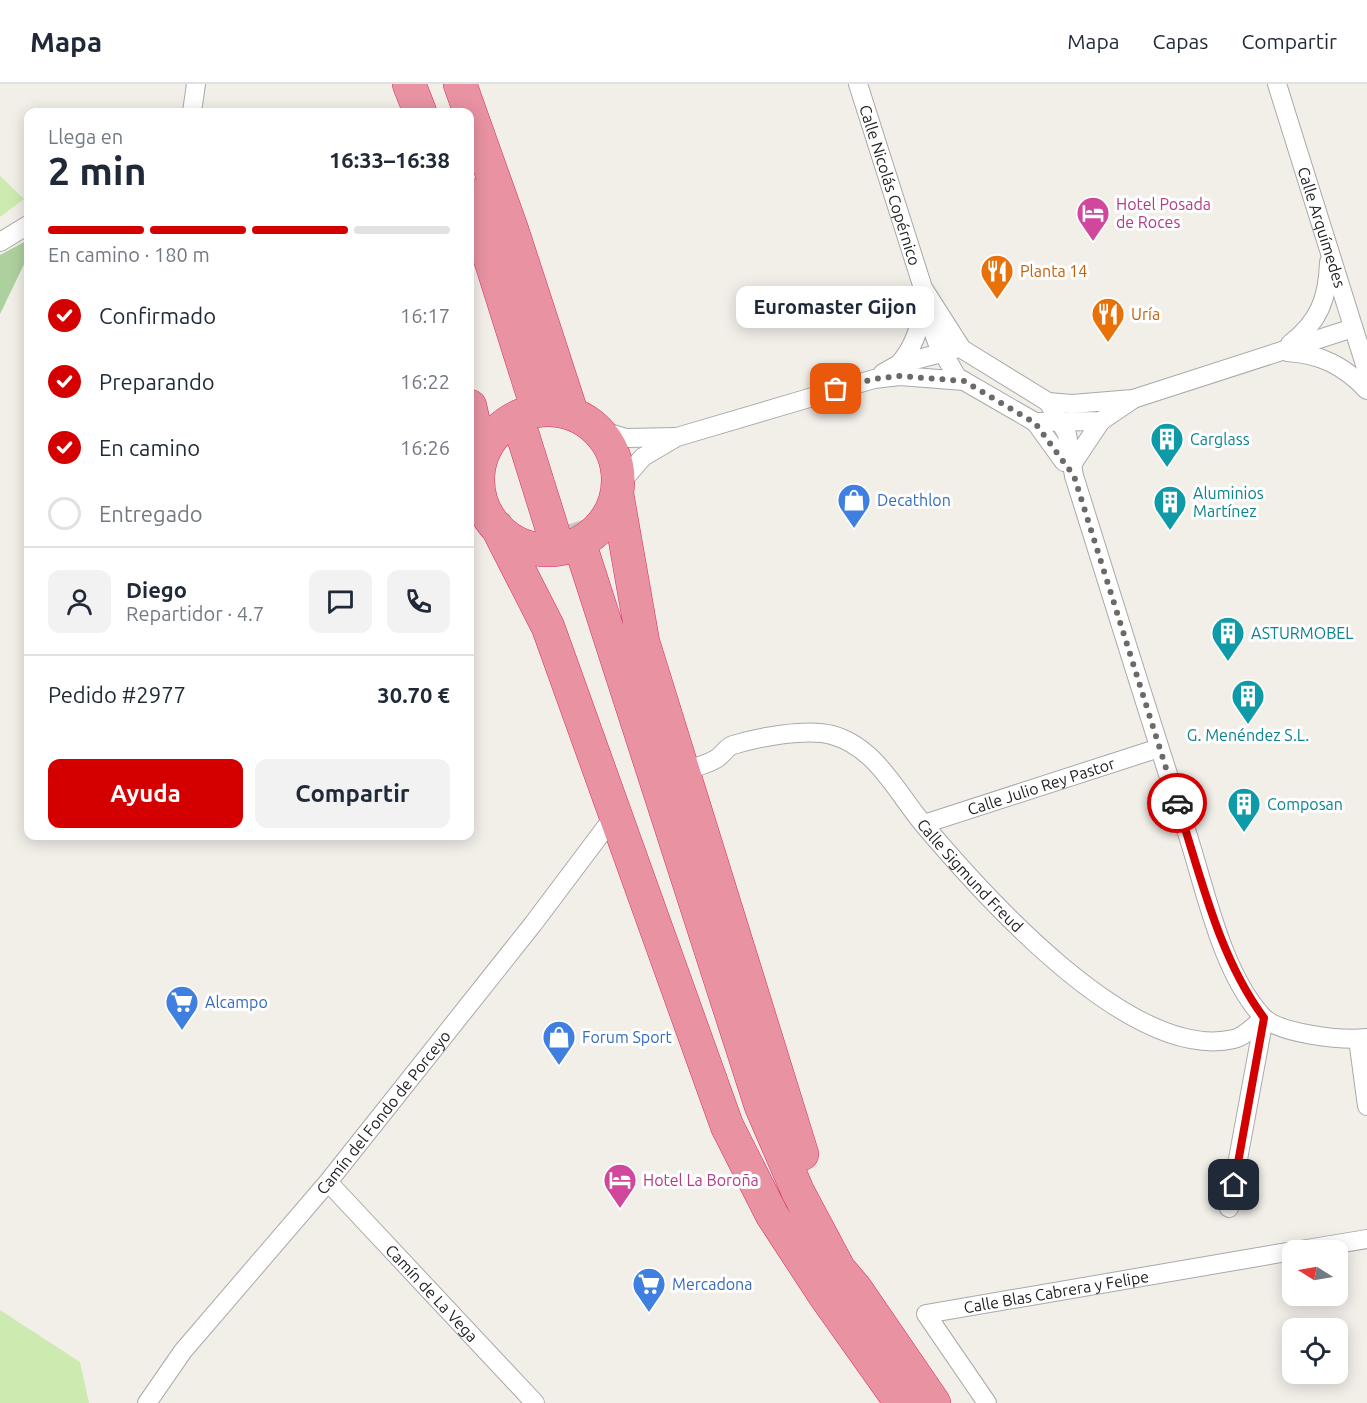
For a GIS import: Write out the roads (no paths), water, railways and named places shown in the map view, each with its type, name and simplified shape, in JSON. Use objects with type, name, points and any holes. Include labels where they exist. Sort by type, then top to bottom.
[{"type":"highway","points":[[386,84],[395,108]]},
{"type":"highway","points":[[409,84],[418,108]]},
{"type":"highway","points":[[434,84],[443,108]]},
{"type":"highway","points":[[460,84],[469,108]]},
{"type":"highway","points":[[474,123],[584,422]]},
{"type":"highway","points":[[474,210],[522,396],[474,280]]},
{"type":"highway","points":[[618,490],[607,517],[596,531],[568,548],[555,550],[517,542],[497,527],[487,517],[478,493],[477,476],[482,456],[490,440],[501,428],[522,415],[544,410],[584,422],[610,446],[618,490],[644,642],[815,1197],[839,1244],[841,1293]]},
{"type":"highway","points":[[474,423],[482,456]]},
{"type":"highway","points":[[534,433],[563,528]]},
{"type":"highway","points":[[497,527],[548,627],[727,1126],[772,1215],[934,1403]]},
{"type":"highway","points":[[573,560],[743,1116],[902,1403]]},
{"type":"street","points":[[193,108],[196,84]]},
{"type":"street","name":"Calle Nicolás Copérnico","points":[[858,84],[942,352],[949,366],[964,381]]},
{"type":"street","name":"Calle Arquímedes","points":[[1277,84],[1367,372]]},
{"type":"street","points":[[0,243],[24,228]]},
{"type":"street","points":[[1279,352],[1307,331],[1318,317],[1329,280],[1329,250]]},
{"type":"street","name":"Calle Nicolás Copérnico","points":[[923,296],[956,342]]},
{"type":"street","name":"Calle Nicolás Copérnico","points":[[899,370],[920,328],[923,296]]},
{"type":"street","points":[[1048,402],[1072,404],[1134,399],[1353,328]]},
{"type":"street","points":[[618,490],[644,457],[677,437],[874,379],[942,352],[956,342],[1048,402],[1067,434],[1070,467],[1224,947],[1244,991],[1264,1018],[1305,1034],[1363,1039],[1367,1106]]},
{"type":"street","points":[[1279,352],[1327,359],[1352,375],[1367,390]]},
{"type":"street","points":[[899,370],[964,381],[1035,423],[1070,467]]},
{"type":"street","points":[[1070,467],[1101,421],[1134,399]]},
{"type":"street","points":[[1061,424],[1070,413],[1092,409],[1111,401]]},
{"type":"street","points":[[1035,423],[1101,421]]},
{"type":"street","points":[[584,422],[626,438],[677,437]]},
{"type":"street","name":"Calle Sigmund Freud","points":[[682,770],[716,759],[731,745],[791,734],[831,735],[850,742],[868,754],[924,824],[987,896],[1040,950],[1137,1021],[1202,1042],[1236,1039],[1264,1018]]},
{"type":"street","name":"Calle Julio Rey Pastor","points":[[924,824],[1160,748]]},
{"type":"street","name":"Camín del Fondo de Porceyo","points":[[147,1403],[183,1351],[328,1182],[543,911],[615,815]]},
{"type":"street","points":[[1229,1208],[1264,1018]]},
{"type":"street","name":"Camín de La Vega","points":[[328,1182],[535,1403]]},
{"type":"street","name":"Calle Blas Cabrera y Felipe","points":[[1348,1242],[1367,1239]]},
{"type":"street","name":"Calle Blas Cabrera y Felipe","points":[[987,1403],[926,1314],[1282,1253]]},
{"type":"tunnel","points":[[532,392],[544,431]]},
{"type":"tunnel","points":[[573,523],[584,557]]},
{"type":"place","name":"Hotel Posada de Roces","points":[[1093,242]]},
{"type":"place","name":"Planta 14","points":[[997,300]]},
{"type":"place","name":"Uría","points":[[1108,343]]},
{"type":"place","name":"Euromaster Gijon","points":[[836,389]]},
{"type":"place","name":"Carglass","points":[[1167,468]]},
{"type":"place","name":"Decathlon","points":[[854,529]]},
{"type":"place","name":"Aluminios Martínez","points":[[1170,531]]},
{"type":"place","name":"ASTURMOBEL","points":[[1228,662]]},
{"type":"place","name":"G. Menéndez S.L.","points":[[1248,725]]},
{"type":"place","name":"Composan","points":[[1244,833]]},
{"type":"place","name":"Alcampo","points":[[182,1031]]},
{"type":"place","name":"Forum Sport","points":[[559,1066]]},
{"type":"place","name":"Hotel La Boroña","points":[[620,1209]]},
{"type":"place","name":"Mercadona","points":[[649,1313]]}]
